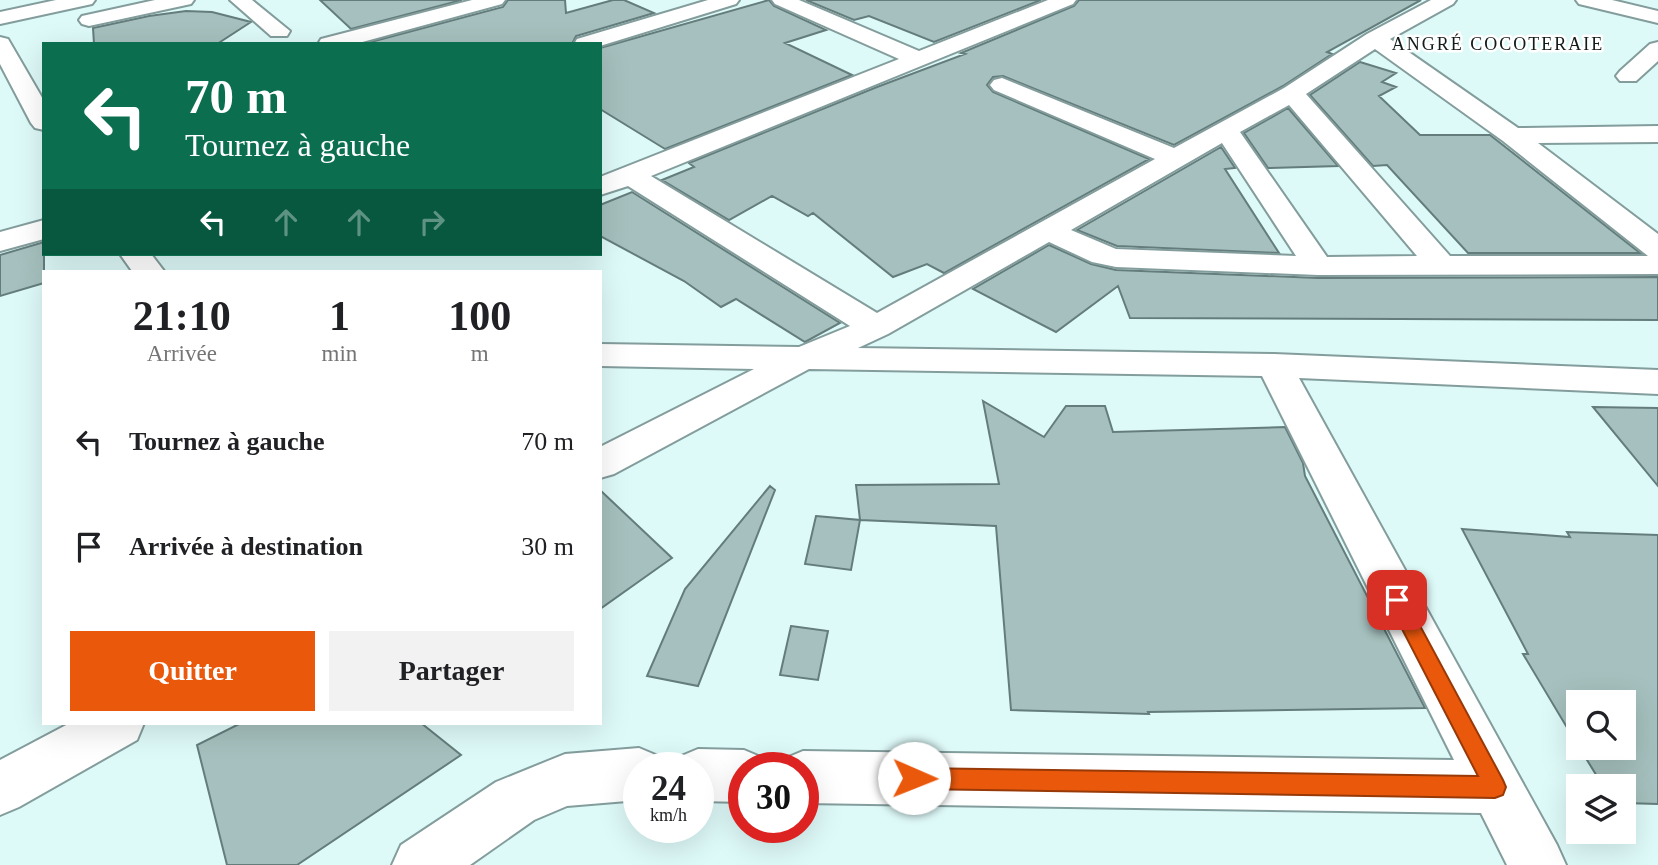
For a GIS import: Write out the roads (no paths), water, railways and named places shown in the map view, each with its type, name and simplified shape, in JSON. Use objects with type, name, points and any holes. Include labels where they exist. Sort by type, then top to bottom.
[{"type":"street","points":[[0,4],[20,0]]},
{"type":"street","points":[[0,18],[184,0]]},
{"type":"street","points":[[240,0],[279,31]]},
{"type":"street","points":[[592,42],[729,0]]},
{"type":"street","points":[[782,0],[919,60]]},
{"type":"street","points":[[602,186],[1066,0]]},
{"type":"street","points":[[602,463],[802,359],[876,327],[1292,93],[1375,38],[1446,0]]},
{"type":"street","points":[[1587,0],[1658,17]]},
{"type":"street","points":[[336,42],[489,1]]},
{"type":"street","points":[[1375,38],[1512,136],[1658,249]]},
{"type":"street","points":[[0,44],[42,119]]},
{"type":"street","points":[[1628,76],[1658,49]]},
{"type":"street","points":[[1002,85],[1175,158]]},
{"type":"street","points":[[1292,93],[1441,265]]},
{"type":"street","points":[[1226,130],[1318,266]]},
{"type":"street","points":[[1512,136],[1658,134]]},
{"type":"street","points":[[631,176],[876,327]]},
{"type":"street","points":[[1625,222],[1658,223]]},
{"type":"street","points":[[0,242],[42,230]]},
{"type":"street","points":[[1046,230],[1116,258],[1318,266],[1658,265]]},
{"type":"street","points":[[137,256],[147,270]]},
{"type":"street","points":[[602,355],[1274,365],[1658,382]]},
{"type":"street","points":[[1274,365],[1536,865]]},
{"type":"street","points":[[0,789],[115,725]]},
{"type":"street","points":[[421,865],[515,801],[565,780],[623,775]]},
{"type":"street","points":[[819,777],[1495,787]]},
{"type":"district","name":"ANGRÉ COCOTERAIE","points":[[1498,44]]}]
